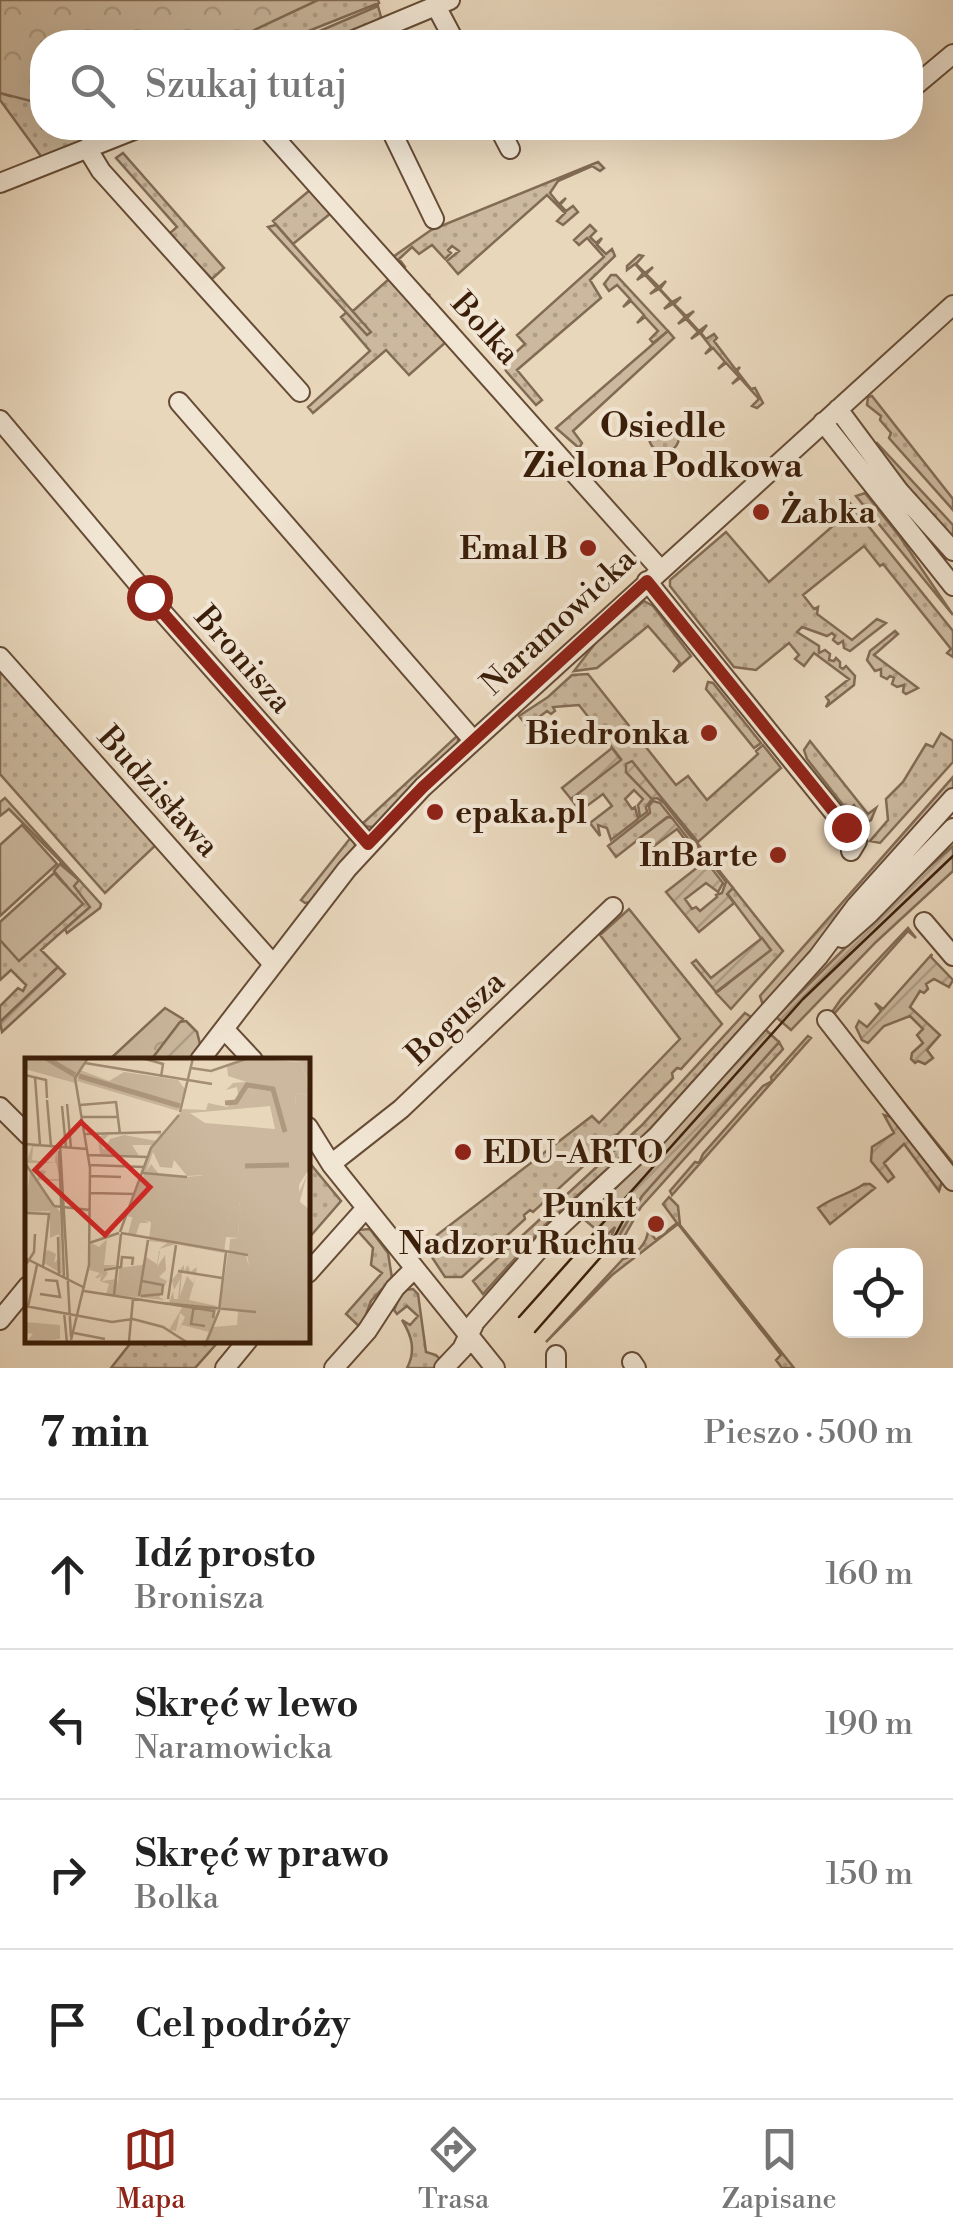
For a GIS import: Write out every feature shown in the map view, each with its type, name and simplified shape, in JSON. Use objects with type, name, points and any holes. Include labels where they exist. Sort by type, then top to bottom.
[{"type":"street","points":[[378,30],[443,3],[451,30]]},
{"type":"street","points":[[923,79],[953,54]]},
{"type":"street","points":[[0,183],[108,140]]},
{"type":"street","name":"Bolka","points":[[276,140],[653,575],[856,841],[851,851]]},
{"type":"street","points":[[396,140],[434,220]]},
{"type":"street","points":[[505,140],[510,149]]},
{"type":"street","points":[[87,148],[101,171],[300,392]]},
{"type":"street","name":"Naramowicka","points":[[202,1058],[368,844],[473,740],[953,305]]},
{"type":"street","points":[[179,402],[473,740]]},
{"type":"street","points":[[838,409],[899,491],[953,552]]},
{"type":"street","name":"Bronisza","points":[[0,420],[149,597],[368,844]]},
{"type":"street","points":[[823,422],[953,586]]},
{"type":"street","name":"Budzisława","points":[[0,658],[273,964]]},
{"type":"street","points":[[444,1368],[462,1349],[475,1322],[556,1231],[658,1135],[818,957],[856,906],[953,798]]},
{"type":"street","points":[[818,957],[869,914],[953,828]]},
{"type":"street","name":"Bogusza","points":[[331,1164],[401,1109],[614,906]]},
{"type":"street","points":[[924,922],[953,956]]},
{"type":"street","points":[[828,1020],[953,1181]]},
{"type":"street","points":[[224,1030],[250,1058]]},
{"type":"street","points":[[0,1106],[25,1133]]},
{"type":"street","points":[[310,1130],[331,1164],[495,1368]]},
{"type":"street","points":[[310,1271],[366,1208]]},
{"type":"street","points":[[334,1368],[414,1269]]},
{"type":"street","points":[[0,1320],[25,1290]]},
{"type":"street","points":[[225,1368],[246,1343]]},
{"type":"green space","points":[[0,0],[379,3],[311,30],[30,30],[30,140],[86,140],[43,159],[0,100],[0,93],[10,96]]},
{"type":"green space","points":[[0,0],[318,0],[254,30],[30,30],[30,101],[0,93]]},
{"type":"green space","points":[[378,6],[381,17],[374,23],[357,30],[322,30]]},
{"type":"green space","points":[[123,153],[224,268],[212,279],[169,234],[177,227],[116,158]]},
{"type":"green space","points":[[598,162],[604,168],[600,171],[592,166],[558,181],[550,193],[559,204],[566,198],[560,205],[566,211],[573,206],[578,212],[563,225],[557,221],[565,213],[547,195],[458,274],[447,261],[459,251],[452,246],[445,259],[432,245],[419,254],[412,247],[399,259],[405,267],[402,270],[427,297],[430,294],[427,298],[456,326],[450,327],[390,259],[431,230]]},
{"type":"green space","points":[[310,190],[331,213],[293,244],[273,221]]},
{"type":"green space","points":[[276,225],[371,332],[367,335],[268,227]]},
{"type":"green space","points":[[590,225],[596,231],[590,237],[596,243],[602,238],[597,245],[606,254],[612,249],[615,256],[590,280],[601,298],[517,370],[542,400],[536,405],[506,371],[504,363],[525,344],[517,335],[604,257],[587,238],[579,245],[574,240]]},
{"type":"green space","points":[[639,255],[643,256],[636,264],[645,273],[653,267],[646,274],[659,287],[666,281],[660,289],[672,302],[681,297],[674,304],[686,316],[694,311],[687,318],[699,331],[707,325],[701,333],[706,339],[714,334],[714,341],[736,370],[740,367],[737,371],[751,389],[755,388],[763,403],[757,408],[752,406],[759,399],[740,378],[732,384],[739,377],[726,363],[718,369],[725,362],[713,348],[705,354],[711,347],[700,333],[691,339],[698,332],[686,319],[678,324],[685,317],[673,304],[664,309],[671,302],[659,289],[650,294],[657,288],[645,275],[637,280],[643,273],[635,264],[627,270]]},
{"type":"green space","points":[[616,275],[668,331],[653,343],[650,339],[658,331],[645,317],[637,323],[644,315],[631,301],[623,307],[630,299],[617,285],[609,291],[604,284]]},
{"type":"green space","points":[[389,279],[446,342],[409,375],[386,350],[313,413],[308,407],[370,351],[341,317]]},
{"type":"green space","points":[[668,331],[674,338],[573,431],[582,443],[579,448],[556,428]]},
{"type":"green space","points":[[872,396],[953,499],[953,510],[889,438],[891,433],[881,416],[867,405],[868,397]]},
{"type":"green space","points":[[664,422],[678,431],[679,437],[670,451],[664,452],[650,443],[649,437],[658,423]]},
{"type":"green space","points":[[877,443],[953,525],[953,540],[873,445]]},
{"type":"green space","points":[[865,493],[900,537],[953,615],[856,496]]},
{"type":"green space","points":[[849,502],[953,631],[953,657],[947,653],[951,649],[883,564],[880,566],[864,546],[803,595],[814,609],[818,607],[817,614],[852,640],[877,619],[886,623],[850,651],[844,648],[843,641],[838,644],[833,640],[832,633],[827,636],[802,627],[797,632],[819,646],[819,653],[825,650],[830,654],[829,660],[836,658],[840,667],[846,666],[855,676],[854,685],[826,707],[826,697],[849,679],[814,653],[804,666],[795,659],[799,655],[789,643],[756,670],[734,667],[670,586],[670,580],[726,532],[769,582],[851,510]]},
{"type":"green space","points":[[644,601],[653,606],[691,656],[673,672],[680,663],[648,626],[597,668],[574,671],[597,641]]},
{"type":"green space","points":[[895,631],[898,634],[874,655],[918,688],[906,694],[904,685],[892,684],[894,678],[881,676],[881,669],[875,671],[867,660],[870,651]]},
{"type":"green space","points":[[0,665],[157,844],[105,893],[0,774]]},
{"type":"green space","points":[[588,674],[676,785],[688,776],[707,800],[763,745],[781,768],[698,842],[632,762],[626,772],[652,799],[647,812],[640,817],[638,805],[643,799],[634,790],[625,799],[632,809],[635,807],[638,819],[611,840],[607,828],[598,825],[600,836],[590,823],[612,806],[603,794],[580,811],[571,799],[621,759],[579,705],[553,707],[555,711],[551,714],[547,711],[527,726],[519,716],[572,675]]},
{"type":"green space","points":[[708,682],[713,683],[761,743],[754,748],[706,689]]},
{"type":"green space","points":[[941,733],[953,741],[953,762],[880,843],[870,841],[888,820],[886,799],[903,782],[926,744],[933,747]]},
{"type":"green space","points":[[458,735],[458,745],[374,827],[360,826]]},
{"type":"green space","points":[[810,741],[868,814],[876,808],[871,820],[865,823],[854,818],[859,813],[854,805],[847,810],[807,759],[804,750]]},
{"type":"green space","points":[[612,748],[621,760],[571,799],[562,788]]},
{"type":"green space","points":[[632,761],[733,888],[727,894],[734,903],[699,932],[666,892],[703,863],[677,829],[646,852],[637,840],[672,818],[723,883],[718,892],[706,883],[685,899],[692,909],[700,911],[722,893],[726,882],[664,803],[652,799],[626,772],[626,764]]},
{"type":"green space","points":[[953,777],[953,789],[763,1005],[760,996]]},
{"type":"green space","points":[[5,798],[101,904],[67,933],[65,929],[90,907],[74,886],[79,880],[9,809],[0,816],[0,802]]},
{"type":"green space","points":[[653,801],[660,803],[672,818],[667,817],[616,857],[608,846],[650,813]]},
{"type":"green space","points":[[22,825],[57,864],[0,916],[0,845]]},
{"type":"green space","points":[[352,836],[356,848],[311,902],[305,903],[301,900]]},
{"type":"green space","points":[[953,846],[953,871],[876,942],[791,1030],[776,1017],[908,885]]},
{"type":"green space","points":[[60,864],[80,881],[91,906],[41,950],[58,967],[0,1022],[0,1006],[26,985],[11,970],[0,980],[0,939],[81,903],[54,871]]},
{"type":"green space","points":[[54,873],[83,904],[19,961],[0,940],[0,922]]},
{"type":"green space","points":[[733,888],[783,951],[731,1009],[716,993],[770,950],[727,893]]},
{"type":"green space","points":[[629,909],[722,1024],[609,1143],[605,1141],[599,1146],[601,1150],[533,1212],[524,1215],[525,1219],[462,1277],[445,1277],[424,1245],[592,1116],[599,1123],[680,1039],[600,935]]},
{"type":"green space","points":[[908,928],[916,938],[908,931],[833,1015],[953,1163],[953,1172],[830,1015]]},
{"type":"green space","points":[[762,938],[771,950],[716,992],[692,963],[696,960],[711,978]]},
{"type":"green space","points":[[932,954],[953,980],[949,987],[934,979],[926,984],[928,989],[920,991],[910,1007],[940,1035],[927,1050],[933,1058],[925,1064],[911,1059],[923,1043],[917,1035],[923,1029],[910,1016],[884,1026],[868,1043],[862,1040],[856,1027],[859,1021],[867,1027],[881,1011],[875,1003],[883,1009]]},
{"type":"green space","points":[[58,967],[65,974],[2,1032],[0,1022]]},
{"type":"green space","points":[[165,1008],[183,1019],[153,1058],[111,1058]]},
{"type":"green space","points":[[745,1013],[751,1017],[639,1141],[550,1220],[483,1294],[473,1281],[641,1126]]},
{"type":"green space","points":[[186,1021],[197,1032],[201,1048],[191,1058],[153,1058],[180,1022]]},
{"type":"green space","points":[[765,1029],[779,1042],[642,1196],[615,1243],[610,1239],[615,1227],[605,1237],[586,1221],[668,1137]]},
{"type":"green space","points":[[808,1036],[811,1038],[672,1195],[670,1191],[695,1162],[699,1163]]},
{"type":"green space","points":[[779,1042],[783,1049],[641,1207],[616,1251],[611,1249],[642,1196]]},
{"type":"green space","points":[[884,1115],[891,1117],[942,1182],[939,1191],[904,1144],[884,1163],[894,1177],[888,1182],[871,1161],[872,1147],[894,1133]]},
{"type":"green space","points":[[310,1163],[341,1201],[310,1237]]},
{"type":"green space","points":[[864,1184],[875,1188],[830,1224],[818,1208]]},
{"type":"green space","points":[[669,1197],[678,1206],[680,1225],[794,1368],[782,1368],[776,1360],[781,1355],[678,1224],[612,1275],[546,1342],[623,1259],[640,1248],[648,1230],[656,1240],[677,1223],[663,1204]]},
{"type":"green space","points":[[370,1229],[388,1253],[392,1278],[371,1301],[361,1328],[346,1314],[382,1273],[371,1265],[373,1248],[357,1230]]},
{"type":"green space","points":[[404,1287],[418,1294],[426,1352],[436,1355],[449,1368],[407,1368],[412,1344],[402,1320],[410,1325],[418,1316],[407,1306],[397,1314],[394,1310]]},
{"type":"green space","points":[[131,1343],[217,1343],[195,1368],[111,1368]]},
{"type":"tram line","points":[[519,1317],[803,999],[953,856]]},
{"type":"tram line","points":[[535,1332],[607,1250],[634,1201]]},
{"type":"place","name":"Żabka","points":[[761,512]]},
{"type":"place","name":"Emal B","points":[[588,548]]},
{"type":"place","name":"Biedronka","points":[[709,733]]},
{"type":"place","name":"epaka.pl","points":[[435,812]]},
{"type":"place","name":"InBarte","points":[[778,855]]},
{"type":"place","name":"EDU-ARTO","points":[[463,1152]]},
{"type":"place","name":"Punkt Nadzoru Ruchu","points":[[656,1224]]},
{"type":"district","name":"Osiedle Zielona Podkowa","points":[[663,445]]},
{"type":"route","points":[[149,597],[368,844],[423,787],[647,581],[846,827]]}]
